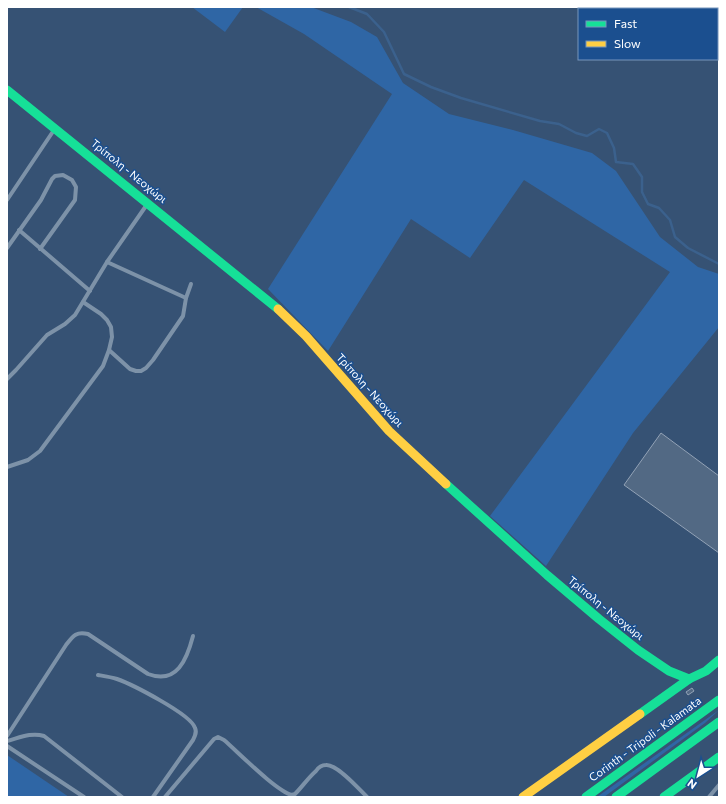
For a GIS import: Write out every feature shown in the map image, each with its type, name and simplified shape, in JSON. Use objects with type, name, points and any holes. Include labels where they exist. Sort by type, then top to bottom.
[{"type":"main road","name":"Τρίπολη - Νεοχώρι","points":[[7,90],[271,302],[306,336],[369,409],[402,443],[547,575],[638,650],[669,671],[689,679]]},
{"type":"main road","points":[[523,797],[689,679],[706,671],[719,660]]},
{"type":"main road","name":"Corinth - Tripoli - Kalamata","points":[[586,797],[719,700]]},
{"type":"main road","points":[[616,797],[719,722]]},
{"type":"main road","points":[[664,797],[719,757]]},
{"type":"lane","points":[[7,200],[55,128]]},
{"type":"lane","points":[[7,248],[41,200],[52,179],[55,176],[63,175],[72,180],[76,187],[75,200],[40,249]]},
{"type":"lane","points":[[7,379],[47,335],[66,324],[75,315],[107,262],[148,202]]},
{"type":"lane","points":[[19,230],[90,291]]},
{"type":"lane","points":[[107,262],[186,298]]},
{"type":"lane","points":[[110,350],[130,369],[141,371],[146,368],[183,316],[186,298],[191,284]]},
{"type":"lane","points":[[7,466],[28,460],[40,451],[103,366],[110,350],[112,337],[111,327],[101,314],[83,302]]},
{"type":"lane","points":[[7,736],[66,644],[76,633],[81,632],[88,634],[148,674],[157,677],[169,676],[179,669],[190,649],[193,636]]},
{"type":"lane","points":[[98,675],[116,679],[156,698],[183,714],[195,727],[196,733],[193,740],[153,797]]},
{"type":"lane","points":[[7,741],[31,734],[44,736],[122,797]]},
{"type":"lane","points":[[165,797],[209,744],[218,737],[224,740],[272,783],[287,794],[295,794],[315,772],[327,765],[345,775],[367,797]]},
{"type":"lane","points":[[7,746],[84,797]]},
{"type":"lane","points":[[709,797],[719,785]]},
{"type":"shaded area","points":[[192,7],[243,7],[225,32]]},
{"type":"shaded area","points":[[256,7],[311,7],[351,22],[377,37],[403,83],[449,114],[513,130],[592,153],[616,171],[660,237],[698,267],[719,274],[719,327],[633,433],[546,566],[490,516],[670,272],[524,180],[470,258],[411,219],[328,351],[268,289],[392,94],[304,34]]},
{"type":"shaded area","points":[[719,710],[705,723],[604,797],[597,797]]},
{"type":"shaded area","points":[[7,755],[69,797],[7,797]]},
{"type":"building","points":[[661,433],[719,476],[719,553],[624,485]]},
{"type":"building","points":[[692,688],[694,691],[688,695],[686,692]]},
{"type":"waterway","points":[[349,7],[367,14],[384,32],[404,74],[431,87],[461,98],[540,121],[559,124],[576,133],[587,136],[599,129],[607,133],[614,148],[616,162],[633,164],[642,177],[642,192],[648,204],[659,208],[670,220],[675,237],[688,248],[719,264]]},
{"type":"traffic: fast","points":[[7,90],[278,309]]},
{"type":"traffic: fast","points":[[446,484],[547,575],[599,619],[638,650],[669,671],[689,679]]},
{"type":"traffic: fast","points":[[640,714],[689,679],[706,671],[719,660]]},
{"type":"traffic: fast","points":[[586,797],[719,700]]},
{"type":"traffic: fast","points":[[616,797],[719,722]]},
{"type":"traffic: fast","points":[[664,797],[719,757]]},
{"type":"traffic: slow","points":[[278,309],[306,336],[389,431],[446,484]]},
{"type":"traffic: slow","points":[[523,797],[640,714]]}]
